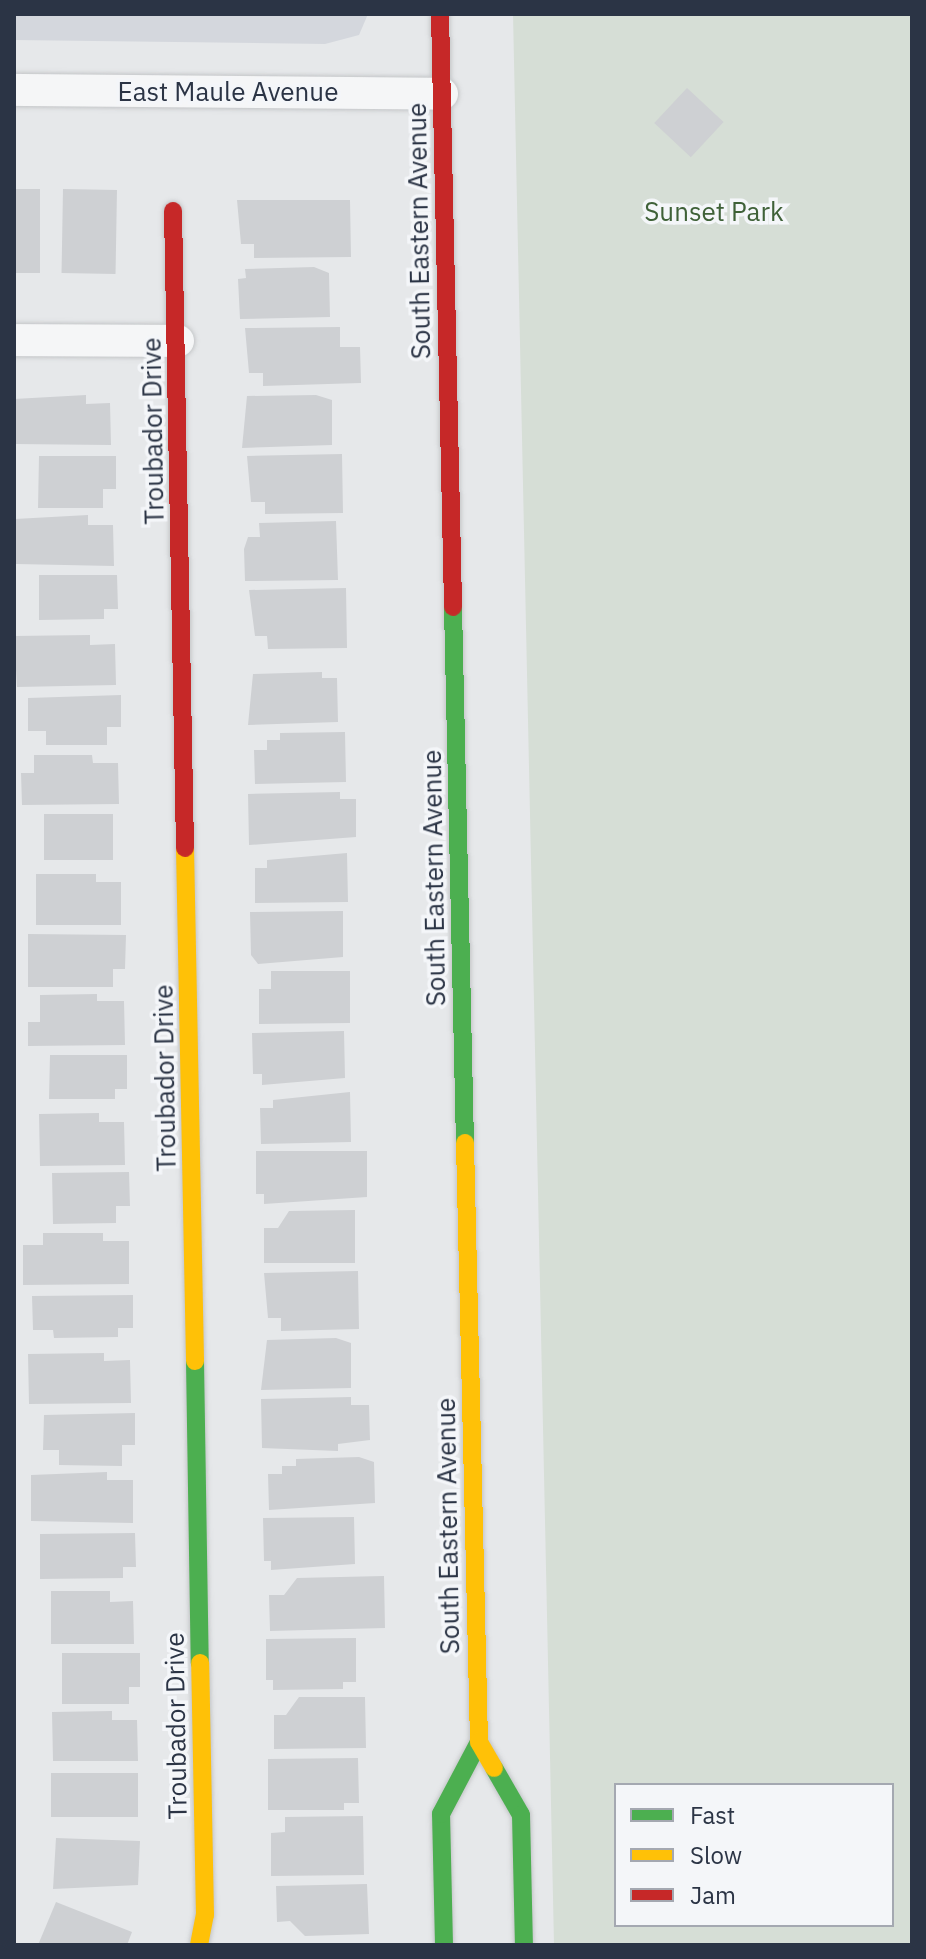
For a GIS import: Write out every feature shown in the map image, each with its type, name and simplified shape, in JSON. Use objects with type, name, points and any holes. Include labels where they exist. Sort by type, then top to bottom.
[{"type":"main road","name":"South Eastern Avenue","points":[[440,14],[479,1742],[521,1815],[524,1945]]},
{"type":"main road","name":"Troubador Drive","points":[[173,211],[178,341],[205,1915],[199,1945]]},
{"type":"main road","name":"South Eastern Avenue","points":[[444,1945],[441,1814],[479,1742]]},
{"type":"street","name":"East Maule Avenue","points":[[14,90],[442,94]]},
{"type":"street","points":[[14,340],[178,341]]},
{"type":"shaded area","points":[[14,14],[368,14],[359,35],[325,44],[14,40]]},
{"type":"green space","name":"Sunset Park","points":[[513,14],[912,14],[912,1945],[554,1945]]},
{"type":"building","points":[[687,88],[724,122],[691,157],[654,123]]},
{"type":"building","points":[[14,189],[40,189],[40,273],[14,273]]},
{"type":"building","points":[[63,189],[117,190],[116,274],[62,273]]},
{"type":"building","points":[[237,200],[350,200],[351,257],[254,258],[254,244],[241,244]]},
{"type":"building","points":[[314,267],[329,273],[330,317],[240,319],[238,279],[246,278],[245,269]]},
{"type":"building","points":[[340,327],[340,347],[360,347],[361,383],[263,386],[263,373],[249,373],[245,328]]},
{"type":"building","points":[[86,395],[86,404],[110,403],[111,445],[15,444],[14,399]]},
{"type":"building","points":[[316,395],[332,400],[332,445],[242,448],[247,396]]},
{"type":"building","points":[[342,454],[343,513],[265,514],[265,502],[251,502],[247,456]]},
{"type":"building","points":[[39,456],[116,456],[116,489],[103,489],[103,508],[38,508]]},
{"type":"building","points":[[88,515],[88,525],[113,525],[114,566],[16,564],[15,519]]},
{"type":"building","points":[[336,521],[338,580],[245,581],[244,549],[248,537],[260,537],[259,523]]},
{"type":"building","points":[[39,575],[117,575],[118,609],[104,609],[104,619],[39,620]]},
{"type":"building","points":[[346,588],[347,648],[268,649],[267,636],[255,636],[249,590]]},
{"type":"building","points":[[90,635],[90,645],[115,644],[116,685],[17,687],[14,636]]},
{"type":"building","points":[[322,672],[322,678],[337,678],[338,722],[248,725],[253,674]]},
{"type":"building","points":[[121,695],[121,727],[107,727],[107,745],[46,745],[46,731],[28,731],[28,698]]},
{"type":"building","points":[[345,732],[346,782],[255,784],[254,750],[267,750],[267,740],[280,740],[280,733]]},
{"type":"building","points":[[34,755],[92,755],[93,763],[118,763],[119,804],[22,805],[21,773],[34,773]]},
{"type":"building","points":[[340,792],[340,799],[356,799],[356,837],[249,845],[248,794]]},
{"type":"building","points":[[44,814],[113,814],[113,860],[44,860]]},
{"type":"building","points":[[347,853],[348,902],[255,903],[255,868],[267,868],[267,860]]},
{"type":"building","points":[[36,874],[96,874],[96,882],[121,882],[121,925],[36,925]]},
{"type":"building","points":[[343,911],[343,957],[258,964],[251,955],[250,912]]},
{"type":"building","points":[[28,934],[126,935],[125,969],[113,969],[113,987],[28,987]]},
{"type":"building","points":[[271,971],[350,971],[350,1023],[259,1024],[259,989],[271,989]]},
{"type":"building","points":[[97,994],[97,1001],[124,1001],[125,1045],[28,1046],[28,1022],[40,1022],[40,995]]},
{"type":"building","points":[[344,1031],[345,1078],[262,1085],[262,1074],[253,1074],[252,1033]]},
{"type":"building","points":[[50,1055],[127,1055],[127,1089],[115,1089],[115,1099],[49,1099]]},
{"type":"building","points":[[350,1092],[351,1142],[261,1144],[260,1108],[273,1108],[273,1100]]},
{"type":"building","points":[[99,1113],[99,1122],[124,1122],[125,1165],[40,1166],[39,1114]]},
{"type":"building","points":[[256,1151],[367,1151],[367,1197],[264,1204],[264,1194],[256,1194]]},
{"type":"building","points":[[129,1172],[130,1206],[116,1206],[116,1223],[53,1224],[52,1173]]},
{"type":"building","points":[[355,1210],[355,1263],[264,1263],[264,1228],[278,1228],[289,1211]]},
{"type":"building","points":[[43,1233],[103,1233],[103,1241],[129,1241],[129,1284],[23,1285],[23,1245],[43,1245]]},
{"type":"building","points":[[358,1271],[359,1329],[281,1331],[281,1318],[268,1318],[264,1273]]},
{"type":"building","points":[[133,1295],[133,1328],[118,1328],[118,1337],[54,1338],[53,1330],[33,1330],[32,1296]]},
{"type":"building","points":[[336,1338],[351,1343],[351,1388],[261,1390],[267,1340]]},
{"type":"building","points":[[104,1353],[104,1361],[130,1360],[131,1403],[29,1404],[28,1354]]},
{"type":"building","points":[[351,1397],[351,1405],[369,1405],[370,1440],[338,1444],[338,1451],[262,1448],[261,1399]]},
{"type":"building","points":[[135,1413],[135,1445],[122,1445],[122,1466],[59,1465],[59,1450],[43,1450],[44,1415]]},
{"type":"building","points":[[359,1457],[374,1462],[375,1503],[269,1510],[268,1474],[282,1474],[282,1466],[296,1466],[296,1459]]},
{"type":"building","points":[[107,1472],[107,1480],[133,1480],[133,1523],[31,1521],[31,1475]]},
{"type":"building","points":[[354,1517],[355,1564],[271,1570],[271,1561],[264,1561],[263,1518]]},
{"type":"building","points":[[135,1533],[136,1567],[123,1567],[123,1578],[40,1579],[40,1534]]},
{"type":"building","points":[[384,1576],[385,1628],[270,1631],[269,1595],[284,1595],[297,1578]]},
{"type":"building","points":[[51,1591],[110,1591],[110,1602],[133,1601],[134,1644],[51,1644]]},
{"type":"building","points":[[356,1638],[356,1682],[343,1682],[343,1689],[273,1690],[273,1680],[266,1680],[266,1639]]},
{"type":"building","points":[[62,1653],[140,1653],[140,1687],[129,1687],[129,1704],[62,1704]]},
{"type":"building","points":[[299,1697],[365,1697],[366,1748],[274,1749],[274,1715],[286,1715]]},
{"type":"building","points":[[112,1711],[112,1720],[137,1720],[138,1761],[53,1761],[52,1712]]},
{"type":"building","points":[[358,1758],[359,1803],[344,1803],[344,1810],[268,1810],[268,1759]]},
{"type":"building","points":[[51,1773],[138,1773],[138,1817],[51,1817]]},
{"type":"building","points":[[363,1816],[364,1875],[271,1876],[271,1833],[285,1832],[285,1817]]},
{"type":"building","points":[[56,1838],[140,1841],[138,1885],[53,1889]]},
{"type":"building","points":[[367,1884],[369,1934],[305,1936],[290,1921],[277,1922],[276,1886]]},
{"type":"building","points":[[56,1902],[132,1932],[127,1945],[38,1945]]},
{"type":"traffic: fast","points":[[453,607],[465,1143]]},
{"type":"traffic: fast","points":[[195,1361],[200,1663]]},
{"type":"traffic: fast","points":[[444,1945],[441,1814],[479,1742]]},
{"type":"traffic: fast","points":[[494,1768],[521,1815],[524,1945]]},
{"type":"traffic: slow","points":[[185,848],[195,1361]]},
{"type":"traffic: slow","points":[[465,1143],[479,1742],[494,1768]]},
{"type":"traffic: slow","points":[[199,1945],[205,1915],[200,1663]]},
{"type":"traffic: jam","points":[[440,14],[453,607]]},
{"type":"traffic: jam","points":[[173,211],[185,848]]}]
